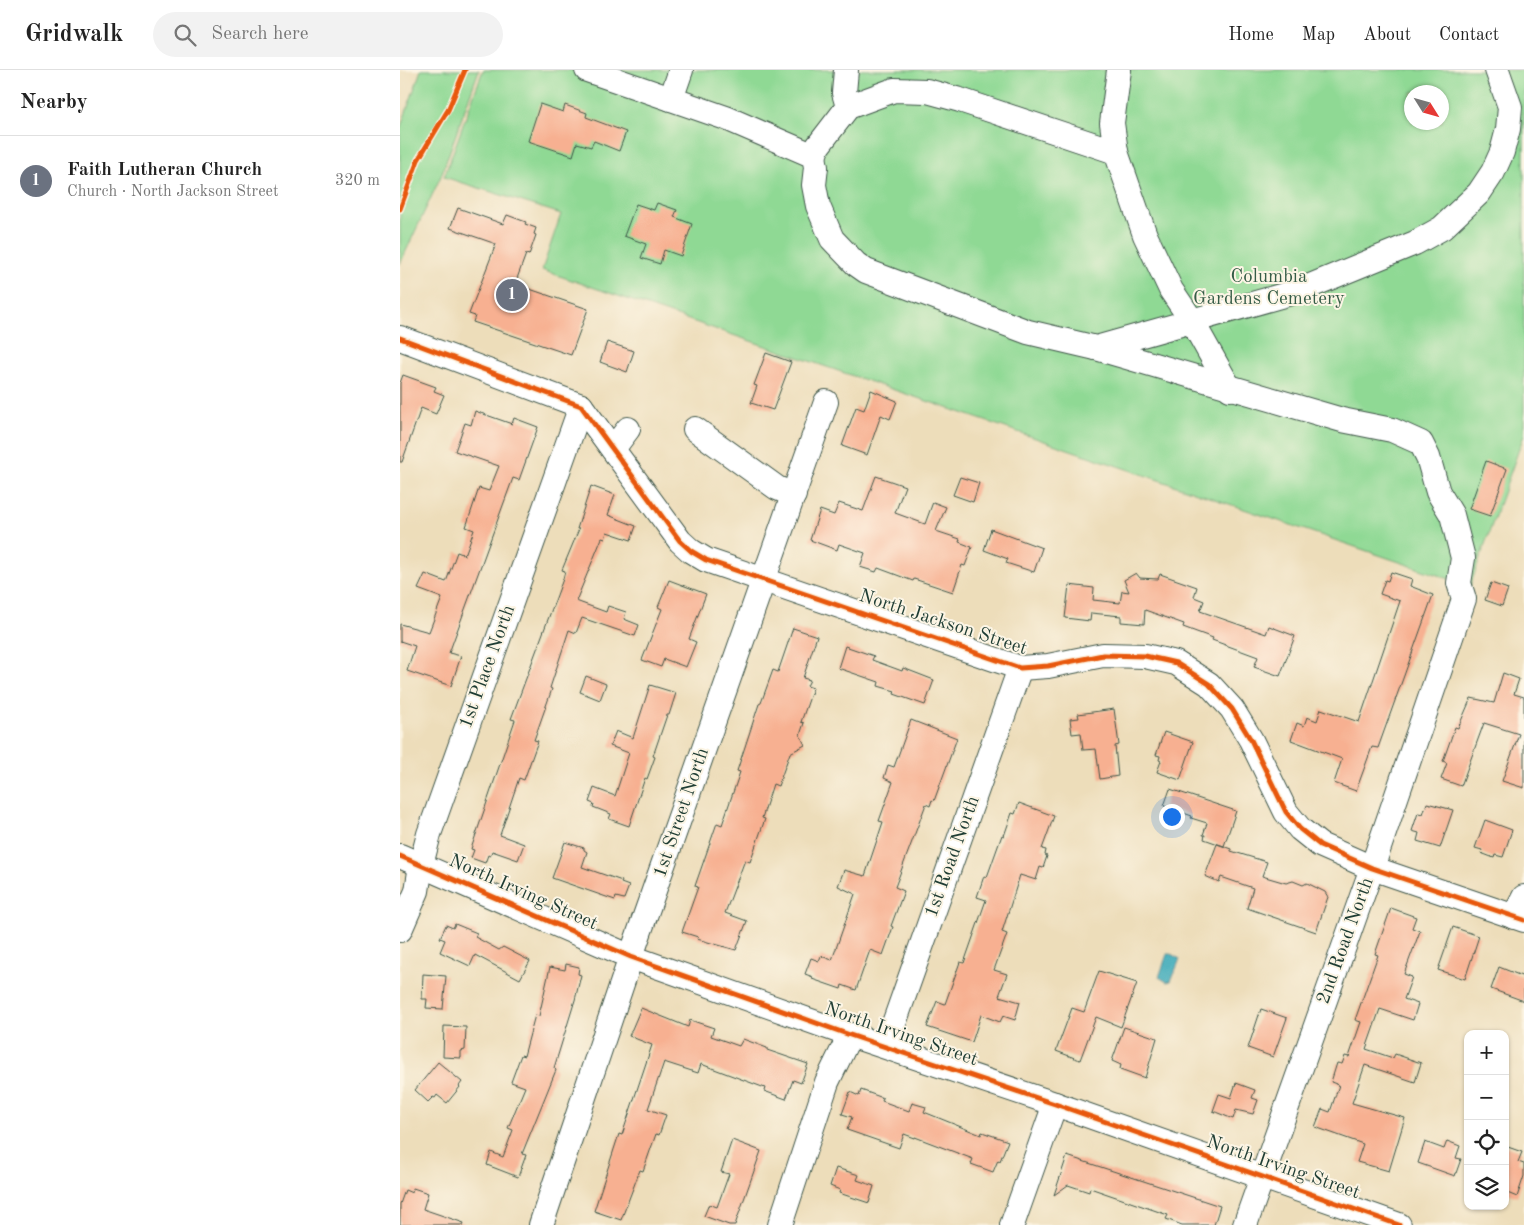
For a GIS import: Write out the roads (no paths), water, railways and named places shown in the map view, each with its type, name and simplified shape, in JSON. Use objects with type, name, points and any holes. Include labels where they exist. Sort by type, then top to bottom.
[{"type":"street","points":[[587,70],[726,118],[814,156]]},
{"type":"street","points":[[671,99],[681,70]]},
{"type":"street","points":[[846,70],[844,93],[848,107]]},
{"type":"street","points":[[1119,70],[1112,123],[1116,152],[1144,235],[1170,290],[1192,321],[1230,389]]},
{"type":"street","points":[[1096,348],[1298,291],[1415,243],[1442,228],[1479,193],[1493,172],[1502,152],[1508,129],[1510,107],[1497,70]]},
{"type":"street","points":[[1116,152],[960,100],[926,91],[894,90],[848,107],[818,146],[814,156],[816,167],[814,185],[818,206],[832,239],[856,264],[866,270],[1028,332],[1096,348],[1230,389]]},
{"type":"street","points":[[414,338],[581,406]]},
{"type":"street","name":"2nd Road North","points":[[1230,389],[1342,420],[1392,430],[1421,443],[1428,457],[1438,492],[1452,515],[1463,558],[1459,583],[1464,599],[1372,868],[1245,1225]]},
{"type":"street","name":"1st Street North","points":[[541,1225],[631,957],[826,402]]},
{"type":"street","name":"North Jackson Street","points":[[581,406],[680,541],[706,560],[1020,668],[1048,666],[1103,655],[1145,656],[1176,663],[1209,684],[1232,710],[1251,740],[1286,812],[1300,829],[1320,845],[1372,868],[1521,911]]},
{"type":"street","name":"1st Place North","points":[[400,930],[417,891],[410,860],[429,834],[581,406]]},
{"type":"street","points":[[613,449],[628,428]]},
{"type":"street","points":[[694,429],[776,488],[794,495]]},
{"type":"street","name":"1st Road North","points":[[886,1046],[1020,668]]},
{"type":"street","name":"North Irving Street","points":[[410,860],[631,957],[1399,1225]]},
{"type":"street","points":[[780,1225],[827,1082],[850,1035]]},
{"type":"street","points":[[1012,1225],[1055,1104]]},
{"type":"water","points":[[1167,954],[1180,959],[1171,981],[1167,982],[1159,977]]},
{"type":"place","name":"Faith Lutheran Church","points":[[512,295]]},
{"type":"park label","name":"Columbia Gardens Cemetery","points":[[1269,288]]}]
